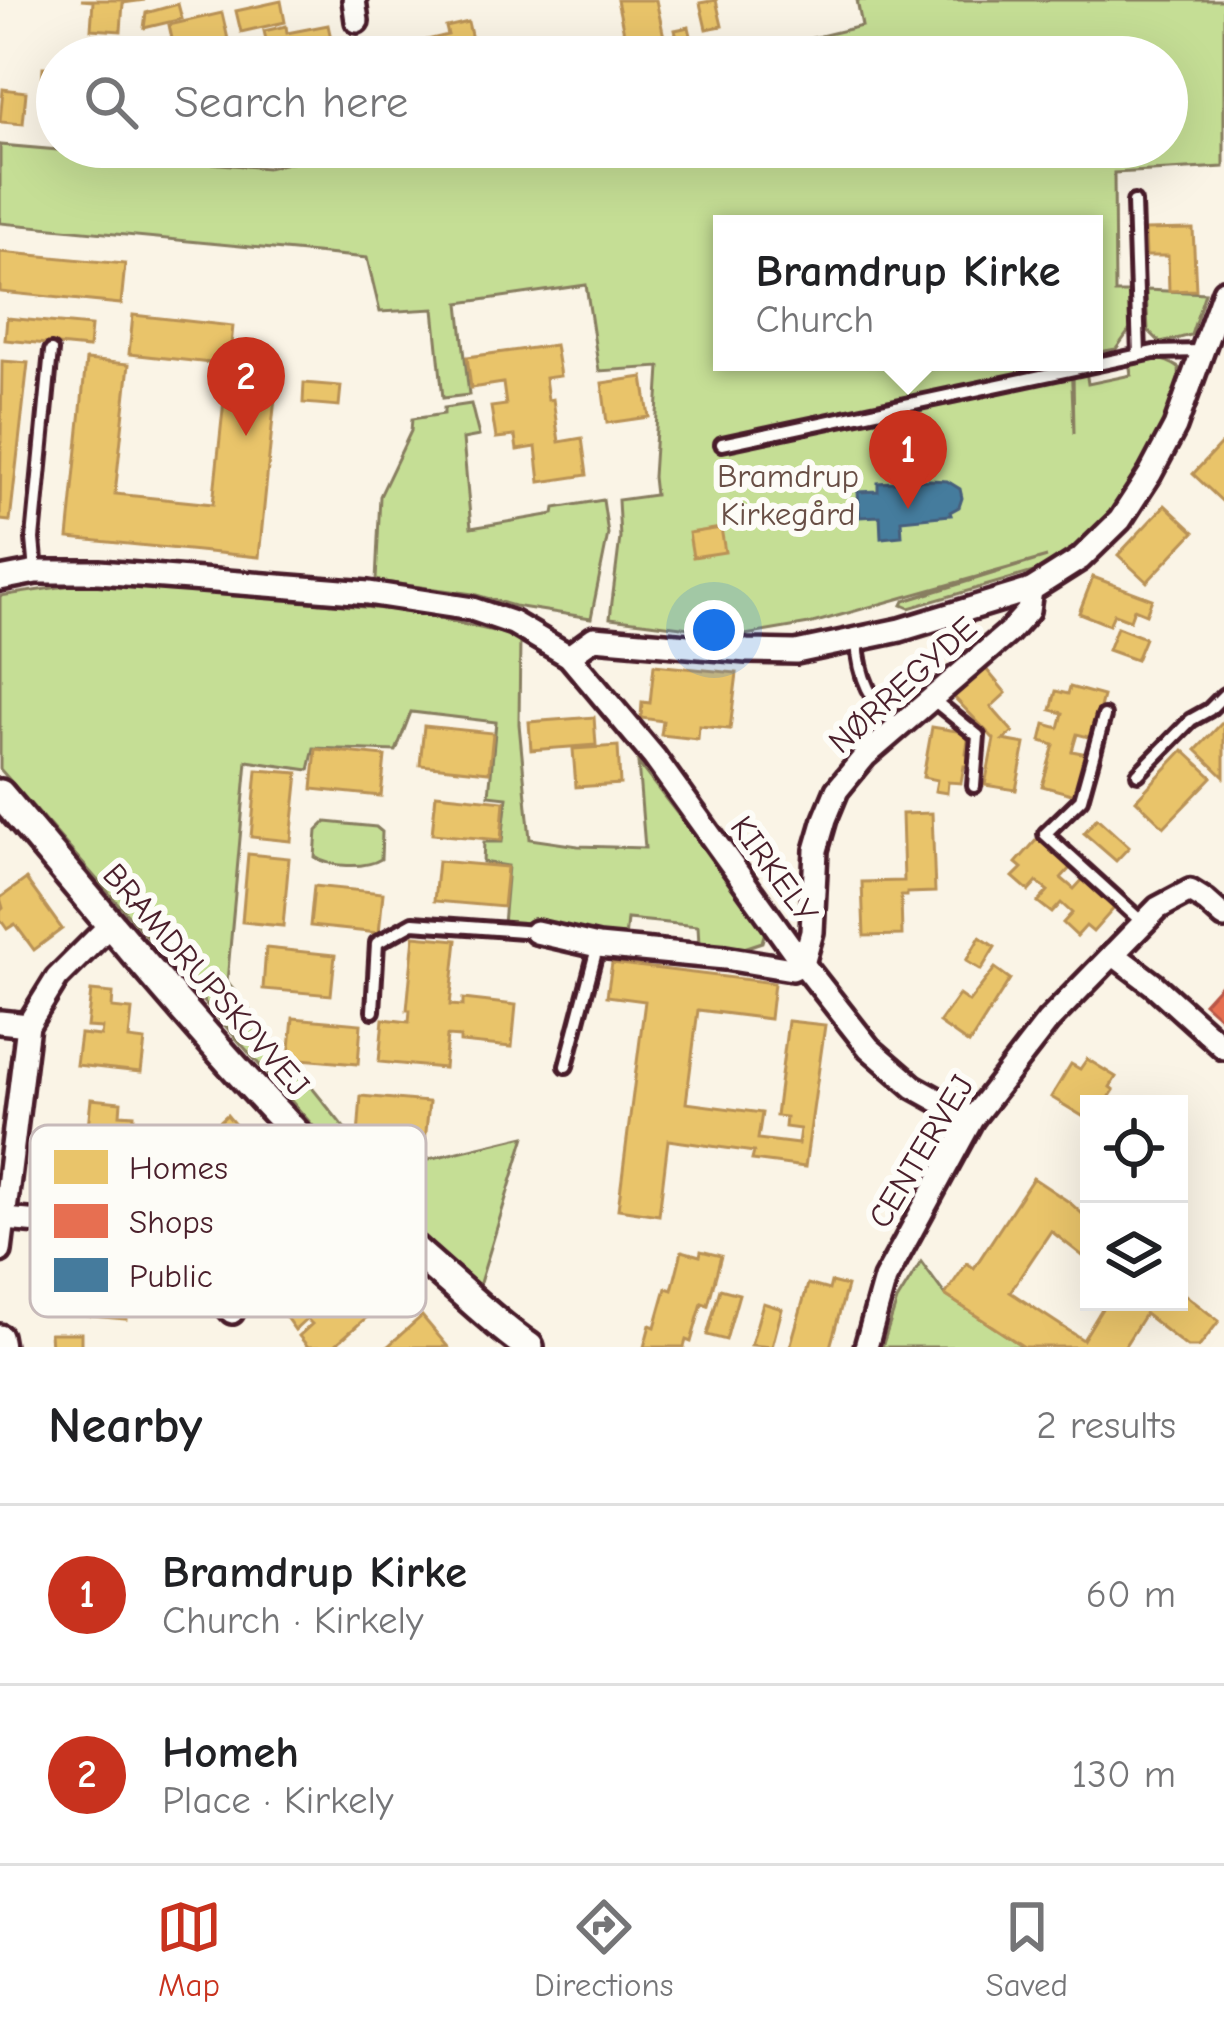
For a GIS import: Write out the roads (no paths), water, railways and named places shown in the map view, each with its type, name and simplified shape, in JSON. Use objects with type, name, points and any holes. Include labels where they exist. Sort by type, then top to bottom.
[{"type":"street","name":"NØRREGYDE","points":[[803,964],[812,932],[816,850],[837,790],[865,756],[1009,632],[1028,610],[1031,590],[1080,559],[1120,520],[1175,427],[1224,291]]},
{"type":"street","name":"KIRKELY","points":[[0,579],[36,572],[99,572],[368,593],[472,609],[513,623],[569,656],[654,758],[803,964],[792,969],[598,946],[536,932]]},
{"type":"street","points":[[569,656],[594,638],[796,652],[857,641],[1031,590]]},
{"type":"street","name":"BRAMDRUPSKOVVEJ","points":[[0,794],[288,1125]]},
{"type":"street","name":"CENTERVEJ","points":[[866,1347],[885,1279],[972,1119],[1048,1021],[1158,908],[1190,891],[1224,917]]},
{"type":"street","points":[[0,1251],[28,1025],[57,978],[111,924]]},
{"type":"street","points":[[1113,954],[1224,1048]]},
{"type":"street","points":[[803,964],[869,1048],[914,1087],[972,1119]]},
{"type":"street","points":[[0,1022],[28,1025]]},
{"type":"street","points":[[5,1220],[30,1222]]},
{"type":"street","name":"BRAMDRUPSKOVVEJ","points":[[426,1261],[526,1346]]},
{"type":"street","points":[[0,1336],[2,1347]]},
{"type":"lane","points":[[1134,202],[1138,355]]},
{"type":"lane","points":[[36,572],[33,539],[51,351]]},
{"type":"lane","points":[[1103,362],[1154,352],[1204,351]]},
{"type":"lane","points":[[722,444],[1063,371]]},
{"type":"lane","points":[[857,641],[866,689],[898,727]]},
{"type":"lane","points":[[1138,774],[1191,720],[1224,695]]},
{"type":"lane","points":[[932,698],[978,736],[974,786]]},
{"type":"lane","points":[[1104,716],[1081,799],[1046,834],[1143,923]]},
{"type":"lane","points":[[373,1011],[377,943],[413,923],[536,932]]},
{"type":"lane","points":[[566,1066],[598,946]]},
{"type":"place","name":"Homeh","points":[[246,436]]},
{"type":"place","name":"Bramdrup Kirke","points":[[908,509]]},
{"type":"park label","name":"Bramdrup Kirkegård","points":[[788,494]]}]
